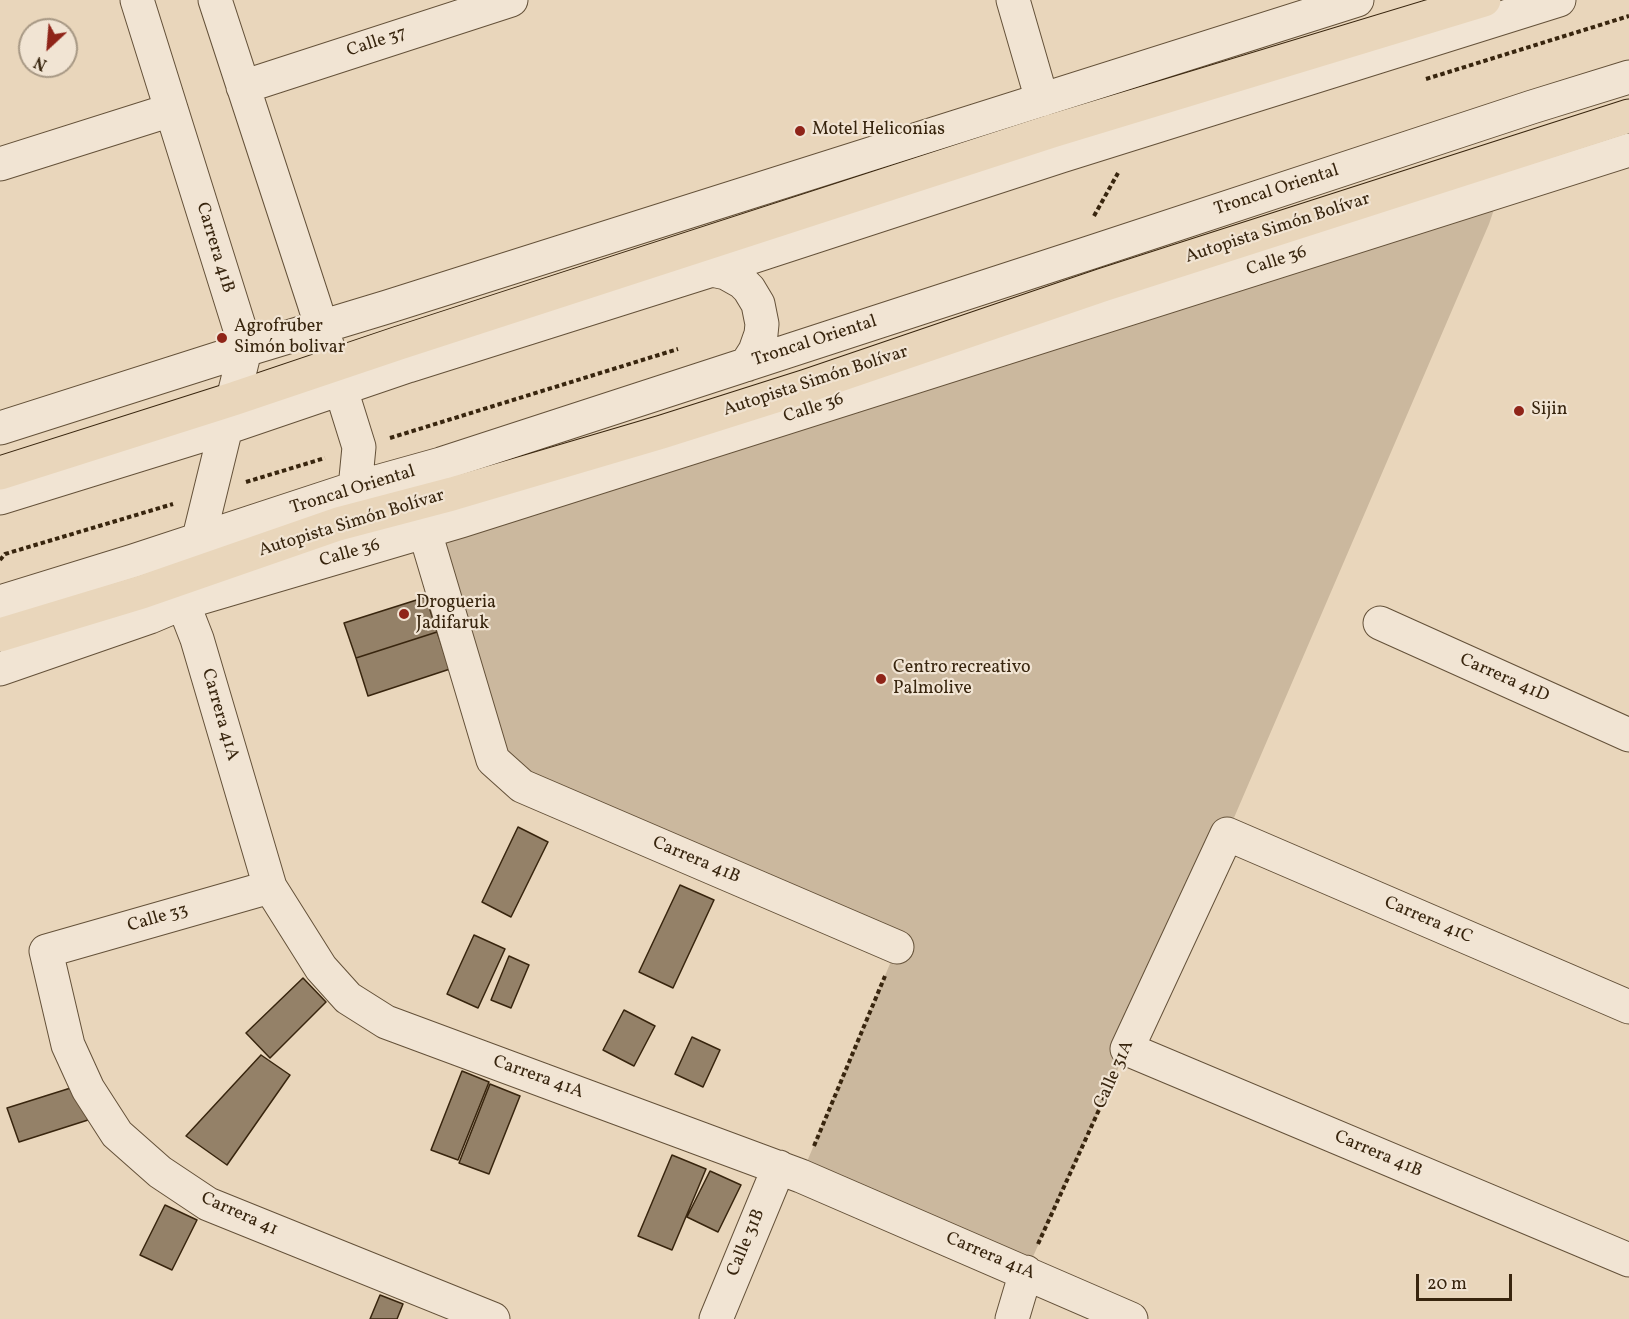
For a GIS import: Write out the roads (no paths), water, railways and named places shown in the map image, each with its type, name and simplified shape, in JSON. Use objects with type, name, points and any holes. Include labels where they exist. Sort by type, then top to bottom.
[{"type":"highway","points":[[0,473],[229,413],[1052,131],[1484,0]]},
{"type":"highway","name":"Autopista Simón Bolívar","points":[[0,635],[142,592],[186,589],[338,524],[452,494],[662,432],[807,386],[1103,285],[1629,116]]},
{"type":"highway","points":[[662,432],[749,430],[807,386]]},
{"type":"street","name":"Carrera 41B","points":[[137,0],[245,350],[186,589]]},
{"type":"street","points":[[215,0],[359,447],[355,488],[338,524]]},
{"type":"street","name":"Calle 37","points":[[243,87],[511,0]]},
{"type":"street","points":[[1013,0],[1042,100]]},
{"type":"street","points":[[0,428],[1356,0]]},
{"type":"street","points":[[338,376],[712,270],[1061,156],[1559,0]]},
{"type":"street","name":"Troncal Oriental","points":[[0,602],[355,488],[441,464],[1629,77]]},
{"type":"street","points":[[0,164],[171,110]]},
{"type":"street","name":"Calle 36","points":[[0,669],[150,617],[186,589],[425,532],[1629,150]]},
{"type":"street","points":[[712,270],[726,273],[742,282],[758,304],[762,324],[761,334],[755,351],[746,365]]},
{"type":"street","points":[[0,498],[229,413]]},
{"type":"street","name":"Carrera 41B","points":[[425,532],[493,760],[522,786],[897,947]]},
{"type":"street","name":"Carrera 41A","points":[[186,589],[197,639],[270,886],[321,968],[348,998],[386,1022],[790,1172],[1131,1319]]},
{"type":"street","name":"Carrera 41D","points":[[1380,623],[1629,735]]},
{"type":"street","name":"Carrera 41C","points":[[1227,834],[1629,1007]]},
{"type":"street","name":"Calle 31A","points":[[1127,1049],[1227,834]]},
{"type":"street","name":"Calle 33","points":[[46,951],[270,886]]},
{"type":"street","name":"Carrera 41","points":[[46,951],[68,1045],[88,1089],[117,1134],[160,1172],[207,1203],[493,1319]]},
{"type":"street","name":"Carrera 41B","points":[[1127,1049],[1629,1260]]},
{"type":"street","name":"Calle 31B","points":[[716,1319],[790,1172]]},
{"type":"street","points":[[1012,1319],[1026,1272]]},
{"type":"place","name":"Motel Heliconias","points":[[800,131]]},
{"type":"place","name":"Agrofruber Simón bolivar","points":[[222,338]]},
{"type":"place","name":"Sijin","points":[[1519,411]]},
{"type":"place","name":"Drogueria Jadifaruk","points":[[404,614]]},
{"type":"place","name":"Centro recreativo Palmolive","points":[[881,679]]}]
